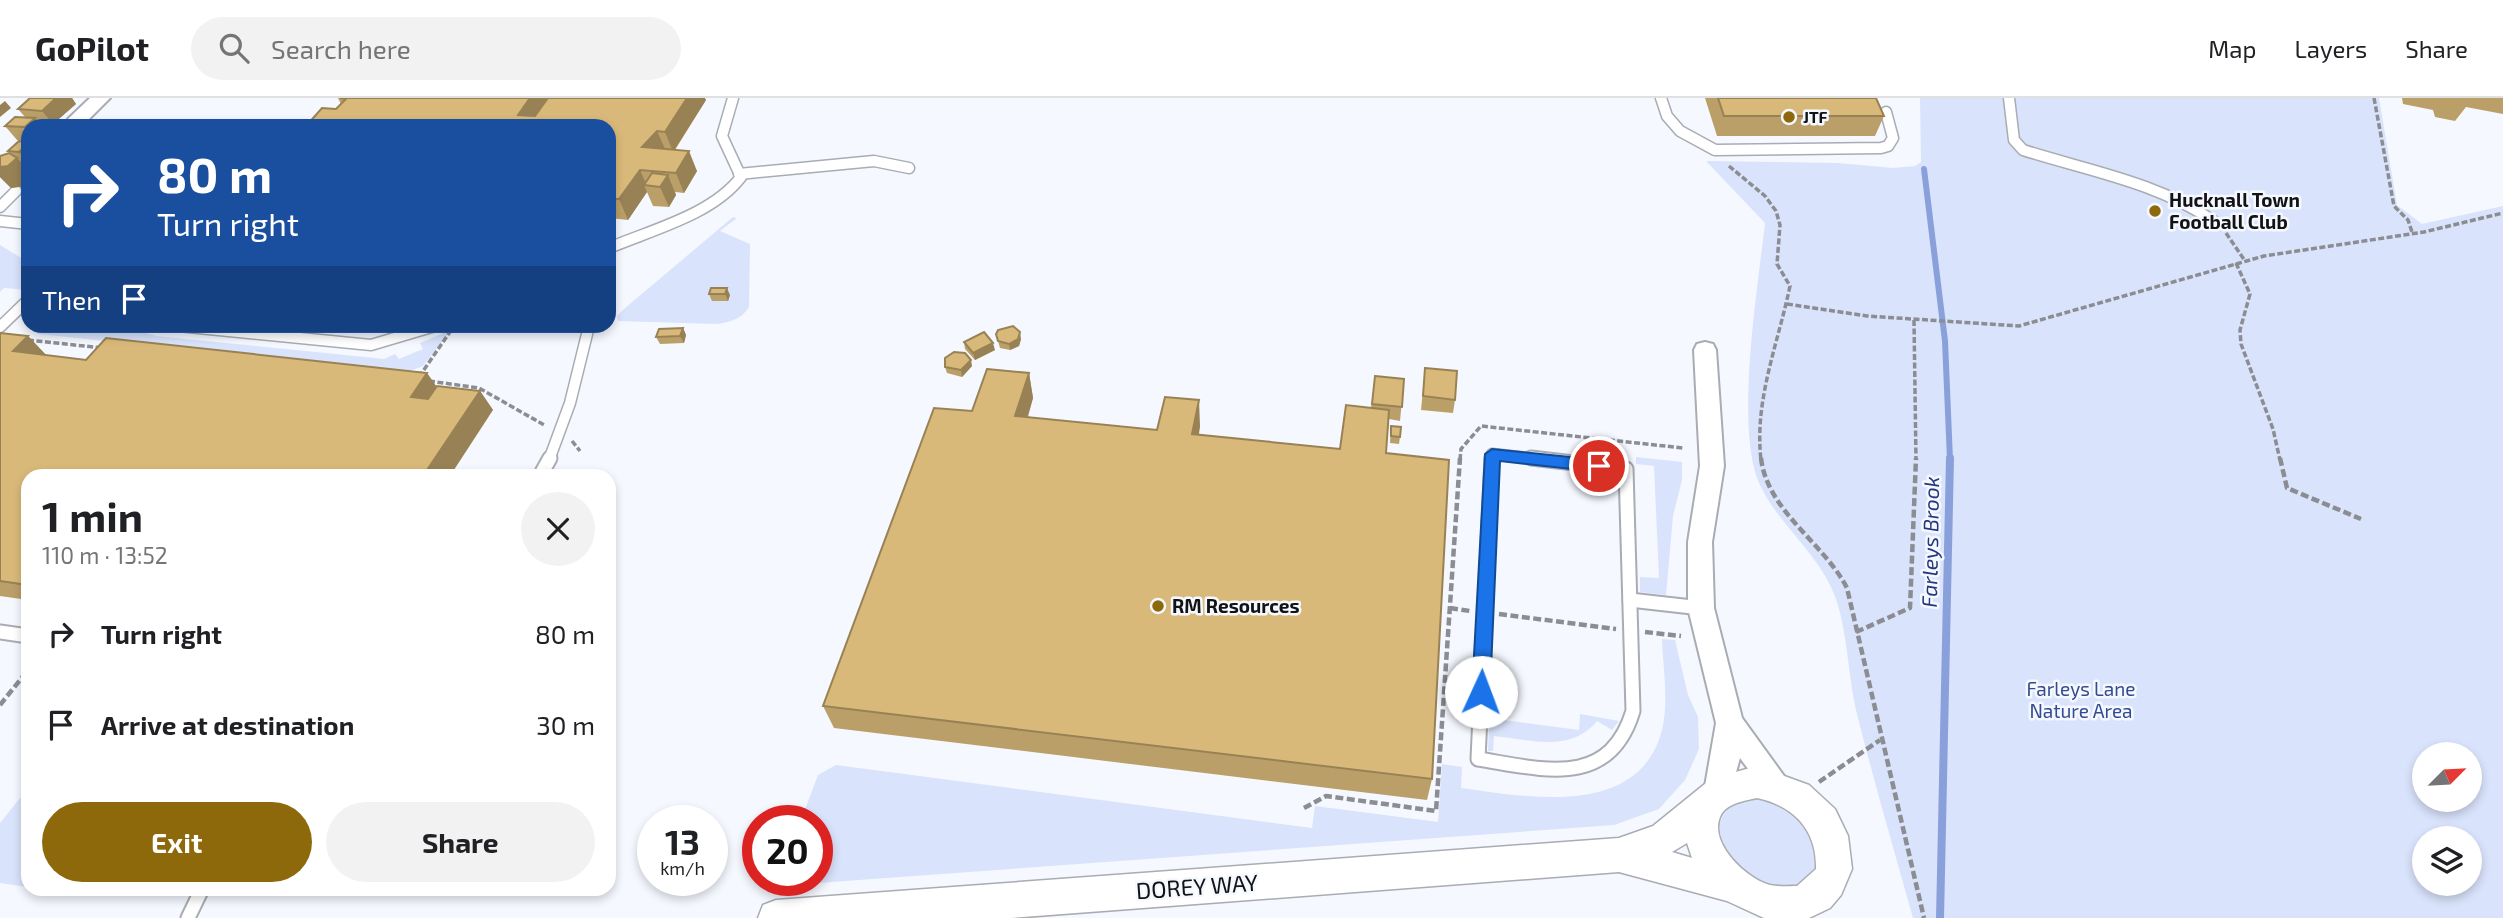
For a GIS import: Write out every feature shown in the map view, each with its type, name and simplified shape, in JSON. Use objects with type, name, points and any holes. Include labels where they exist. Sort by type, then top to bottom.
[{"type":"street","points":[[78,119],[100,98]]},
{"type":"street","points":[[1705,350],[1712,466],[1700,542],[1701,608],[1730,723],[1727,753],[1712,799],[1700,824],[1701,845],[1710,865],[1725,884],[1774,912],[1812,900],[1826,888],[1834,871]]},
{"type":"street","points":[[1730,723],[1788,792],[1816,812],[1829,831],[1835,851],[1829,918]]},
{"type":"street","points":[[1712,799],[1746,783],[1788,792]]},
{"type":"street","name":"DOREY WAY","points":[[776,918],[1619,855],[1664,839],[1712,799]]},
{"type":"street","name":"DOREY WAY","points":[[1619,855],[1725,884]]},
{"type":"lane","points":[[616,246],[727,195],[736,187],[739,174],[722,136],[733,98]]},
{"type":"lane","points":[[1661,98],[1665,112],[1692,140],[1716,150],[1881,148],[1888,146],[1893,138],[1886,112]]},
{"type":"lane","points":[[2010,98],[2014,140],[2024,150],[2144,183],[2185,202],[2215,222]]},
{"type":"lane","points":[[739,174],[874,161],[909,168]]},
{"type":"lane","points":[[0,207],[16,191]]},
{"type":"lane","points":[[0,221],[21,223]]},
{"type":"lane","points":[[0,327],[21,307]]},
{"type":"lane","points":[[249,333],[371,345],[411,333]]},
{"type":"lane","points":[[545,469],[555,453],[561,435],[587,333]]},
{"type":"lane","points":[[1492,454],[1626,469],[1633,711],[1627,731],[1615,750],[1590,765],[1556,769],[1478,759],[1485,612],[1492,454]]},
{"type":"lane","points":[[1630,600],[1701,608]]},
{"type":"lane","points":[[0,632],[21,635]]},
{"type":"lane","points":[[188,918],[199,896]]},
{"type":"path","points":[[2374,98],[2394,206],[2408,220],[2412,232]]},
{"type":"path","points":[[1716,150],[1734,171],[1765,196],[1776,211],[1780,226],[1777,264],[1790,286],[1761,417],[1762,465],[1766,479],[1790,517],[1839,569],[1847,588],[1880,740],[1924,918]]},
{"type":"path","points":[[1787,304],[1914,320],[2020,326],[2040,323],[2092,304],[2236,263],[2424,232],[2503,213]]},
{"type":"path","points":[[2215,222],[2225,231],[2245,261]]},
{"type":"path","points":[[2236,263],[2250,294],[2240,330],[2241,344],[2282,457],[2281,478],[2287,488],[2361,519]]},
{"type":"path","points":[[1856,632],[1910,608],[1916,467],[1914,320]]},
{"type":"path","points":[[450,333],[417,380],[479,388],[573,442],[580,451]]},
{"type":"path","points":[[26,340],[105,348]]},
{"type":"path","points":[[1304,808],[1326,796],[1436,811],[1450,608],[1681,636]]},
{"type":"path","points":[[0,705],[21,679]]},
{"type":"path","points":[[1788,792],[1880,740]]},
{"type":"green space","name":"Farleys Lane Nature Area","points":[[1920,98],[2379,98],[2397,205],[2422,224],[2503,206],[2503,918],[1913,918],[1857,714],[1836,599],[1820,568],[1768,500],[1752,461],[1748,395],[1750,357],[1765,223],[1706,161],[1838,163],[1893,168],[1915,166],[1921,162]]},
{"type":"green space","points":[[733,217],[737,218],[720,231],[750,244],[749,307],[743,314],[731,321],[717,324],[618,321],[617,316],[624,309]]},
{"type":"green space","points":[[0,245],[21,258],[21,290],[4,288],[0,292]]},
{"type":"green space","points":[[145,333],[384,359],[395,354],[399,359],[423,349],[420,343],[449,333],[423,366],[405,373],[39,334]]},
{"type":"green space","points":[[1636,457],[1682,462],[1682,480],[1673,516],[1666,595],[1640,592],[1640,577],[1659,578],[1654,466],[1636,464]]},
{"type":"green space","points":[[1662,639],[1675,640],[1688,695],[1698,717],[1699,749],[1685,780],[1659,809],[1614,825],[833,882],[833,805],[807,805],[818,775],[836,765],[1312,828],[1315,806],[1438,822],[1442,764],[1462,767],[1461,788],[1517,795],[1578,796],[1606,790],[1630,778],[1649,758],[1662,730],[1665,696]]},
{"type":"green space","points":[[1490,703],[1495,704],[1495,719],[1579,730],[1580,714],[1619,721],[1612,730],[1597,721],[1586,731],[1563,741],[1494,736],[1493,751],[1488,751]]},
{"type":"green space","points":[[21,798],[21,886],[0,883],[0,823]]},
{"type":"green space","points":[[1746,799],[1776,803],[1798,817],[1806,827],[1815,853],[1816,869],[1800,887],[1759,889],[1717,847],[1722,817],[1731,807]]},
{"type":"building","points":[[30,98],[56,98],[42,111],[18,109]]},
{"type":"building","points":[[340,98],[530,98],[518,115],[535,116],[548,98],[687,98],[665,132],[657,131],[642,147],[689,151],[676,173],[640,170],[619,199],[616,199],[616,119],[312,119],[322,108],[336,109],[346,99]]},
{"type":"building","points":[[1718,98],[1876,98],[1884,116],[1724,116]]},
{"type":"building","points":[[15,117],[35,118],[21,119],[21,127],[5,126]]},
{"type":"building","points":[[19,141],[21,141],[19,152],[8,151]]},
{"type":"building","points":[[9,153],[17,158],[8,166],[0,167],[0,156]]},
{"type":"building","points":[[652,173],[668,175],[660,187],[644,185]]},
{"type":"building","points":[[711,288],[727,288],[725,294],[709,294]]},
{"type":"building","points":[[1013,326],[1020,332],[1018,339],[1009,344],[998,341],[998,330]]},
{"type":"building","points":[[683,328],[680,336],[656,337],[659,329]]},
{"type":"building","points":[[984,332],[993,343],[973,353],[964,342]]},
{"type":"building","points":[[0,333],[28,336],[13,351],[86,360],[106,338],[427,373],[411,397],[428,399],[437,386],[480,391],[428,469],[21,469],[21,584],[0,581]]},
{"type":"building","points":[[954,352],[965,353],[971,360],[961,370],[945,367],[945,358]]},
{"type":"building","points":[[1425,368],[1457,371],[1455,400],[1423,396]]},
{"type":"building","name":"RM Resources","points":[[987,369],[1029,373],[1015,416],[1157,430],[1165,397],[1199,400],[1192,434],[1340,449],[1346,405],[1389,410],[1386,453],[1449,460],[1432,779],[823,706],[934,408],[972,411]]},
{"type":"building","points":[[1375,376],[1404,379],[1402,407],[1372,404]]},
{"type":"building","points":[[1391,426],[1401,427],[1400,437],[1391,436]]},
{"type":"waterway","name":"Farleys Brook","points":[[1924,169],[1945,341],[1950,459]]},
{"type":"waterway","name":"Farleys Brook","points":[[1940,918],[1950,459]]},
{"type":"place","name":"JTF","points":[[1789,117]]},
{"type":"place","name":"Hucknall Town Football Club","points":[[2155,211]]},
{"type":"place","name":"RM Resources","points":[[1158,606]]},
{"type":"route","points":[[1481,692],[1492,454],[1599,466]]}]
